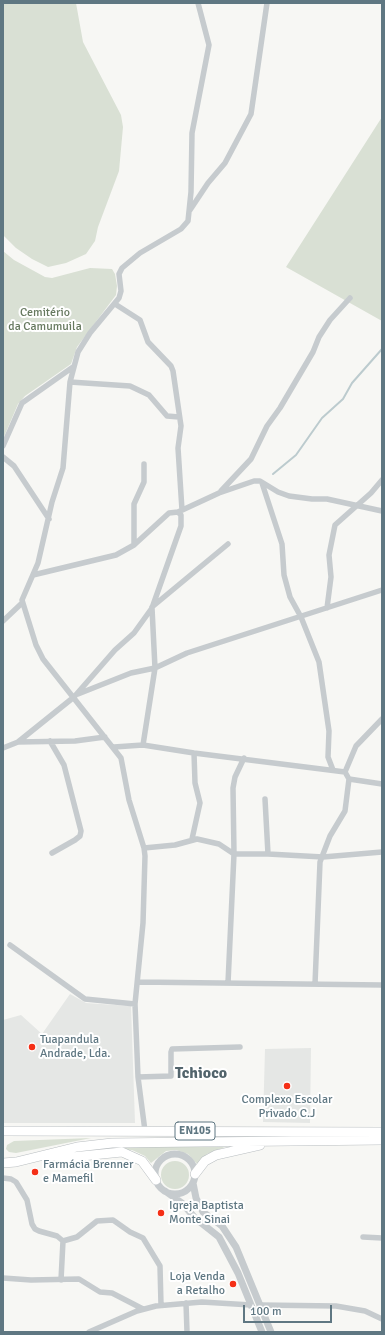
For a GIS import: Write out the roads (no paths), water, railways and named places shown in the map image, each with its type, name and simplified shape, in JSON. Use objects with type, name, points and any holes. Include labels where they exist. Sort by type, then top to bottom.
[{"type":"main road","name":"EN105","points":[[5,1132],[382,1132]]},
{"type":"main road","name":"EN105","points":[[3,1163],[16,1162],[77,1147],[112,1143],[382,1140]]},
{"type":"main road","points":[[194,1178],[205,1161],[216,1154],[283,1141]]},
{"type":"main road","points":[[42,1156],[72,1157],[122,1152],[142,1161],[156,1180]]},
{"type":"main road","points":[[3,1156],[16,1162]]},
{"type":"street","points":[[145,1131],[138,1077],[135,1004],[143,923],[144,848],[128,800],[125,769],[121,758],[76,696],[43,659],[36,645],[22,603],[22,597],[38,563],[63,468],[70,382],[78,352],[90,333],[119,298],[121,291],[119,274],[122,268],[140,253],[181,229],[188,221],[190,210],[192,133],[209,45],[198,3]]},
{"type":"street","points":[[190,210],[208,183],[225,163],[251,114],[267,3]]},
{"type":"street","points":[[219,493],[251,459],[267,426],[280,408],[330,320],[350,298]]},
{"type":"street","points":[[115,304],[140,320],[152,347],[171,366],[181,434],[178,448],[180,511],[182,520],[152,608],[155,668],[142,745]]},
{"type":"street","points":[[3,446],[22,403],[73,367]]},
{"type":"street","points":[[70,382],[130,386],[149,395],[166,416],[179,417]]},
{"type":"street","points":[[3,457],[14,466],[49,519]]},
{"type":"street","points":[[134,545],[134,504],[144,482],[144,464]]},
{"type":"street","points":[[328,608],[331,577],[329,555],[331,535],[334,525],[357,506],[382,480]]},
{"type":"street","points":[[33,574],[57,567],[105,558],[125,551],[134,545],[169,513],[180,511],[219,493],[249,482],[262,483],[289,496],[312,500],[327,499],[382,511]]},
{"type":"street","points":[[262,483],[282,544],[287,587],[290,597],[302,617],[319,662],[329,731],[328,757],[333,770]]},
{"type":"street","points":[[3,748],[18,742],[76,696],[115,650],[134,633],[152,608],[228,544]]},
{"type":"street","points":[[76,696],[131,673],[155,668],[187,652],[302,617],[382,590]]},
{"type":"street","points":[[3,621],[22,603]]},
{"type":"street","points":[[345,772],[356,746],[382,718]]},
{"type":"street","points":[[18,742],[75,741],[105,737]]},
{"type":"street","points":[[50,741],[64,765],[81,831],[80,836],[75,840],[52,853]]},
{"type":"street","points":[[114,747],[142,745],[345,772]]},
{"type":"street","points":[[192,840],[200,803],[194,776],[194,753]]},
{"type":"street","points":[[228,983],[234,854],[233,782],[244,758]]},
{"type":"street","points":[[315,984],[319,867],[330,836],[345,811],[349,779],[345,772]]},
{"type":"street","points":[[349,779],[382,784]]},
{"type":"street","points":[[265,799],[268,854]]},
{"type":"street","points":[[144,848],[175,845],[197,839],[219,844],[234,854],[323,857],[382,852]]},
{"type":"street","points":[[10,945],[85,999],[135,1004]]},
{"type":"street","points":[[138,982],[382,985]]},
{"type":"street","points":[[138,1077],[171,1076],[172,1049],[240,1047]]},
{"type":"street","points":[[262,1332],[238,1273],[220,1237],[195,1218],[182,1203],[165,1191],[156,1180],[155,1172],[157,1165],[165,1157],[172,1155],[186,1158],[193,1166],[196,1198],[203,1212],[222,1226],[236,1247],[271,1332]]},
{"type":"street","points":[[3,1178],[11,1179],[16,1182],[27,1200],[32,1224],[35,1229],[57,1236],[63,1241]]},
{"type":"street","points":[[165,1191],[173,1194],[181,1193],[188,1189],[194,1178]]},
{"type":"street","points":[[63,1241],[78,1237],[97,1221],[106,1219],[113,1220],[130,1232],[137,1234],[147,1243],[149,1251],[160,1266],[161,1306]]},
{"type":"street","points":[[363,1237],[382,1238]]},
{"type":"street","points":[[61,1280],[63,1241]]},
{"type":"street","points":[[3,1278],[82,1280],[100,1292],[112,1293],[143,1309]]},
{"type":"street","points":[[89,1332],[143,1309],[161,1306],[186,1303],[226,1303],[251,1305]]},
{"type":"street","points":[[186,1303],[187,1332]]},
{"type":"street","points":[[260,1305],[336,1306],[365,1312],[382,1319]]},
{"type":"waterway","points":[[273,474],[296,455],[322,418],[343,399],[352,383],[382,349]]},
{"type":"place","name":"Tuapandula Andrade, Lda.","points":[[32,1047]]},
{"type":"place","name":"Complexo Escolar Privado C.J","points":[[287,1086]]},
{"type":"place","name":"Farmácia Brenner e Mamefil","points":[[35,1172]]},
{"type":"place","name":"Igreja Baptista Monte Sinai","points":[[161,1213]]},
{"type":"place","name":"Loja Venda a Retalho","points":[[233,1284]]},
{"type":"district","name":"Tchioco","points":[[201,1074]]},
{"type":"park label","name":"Cemitério da Camumuila","points":[[45,320]]}]
